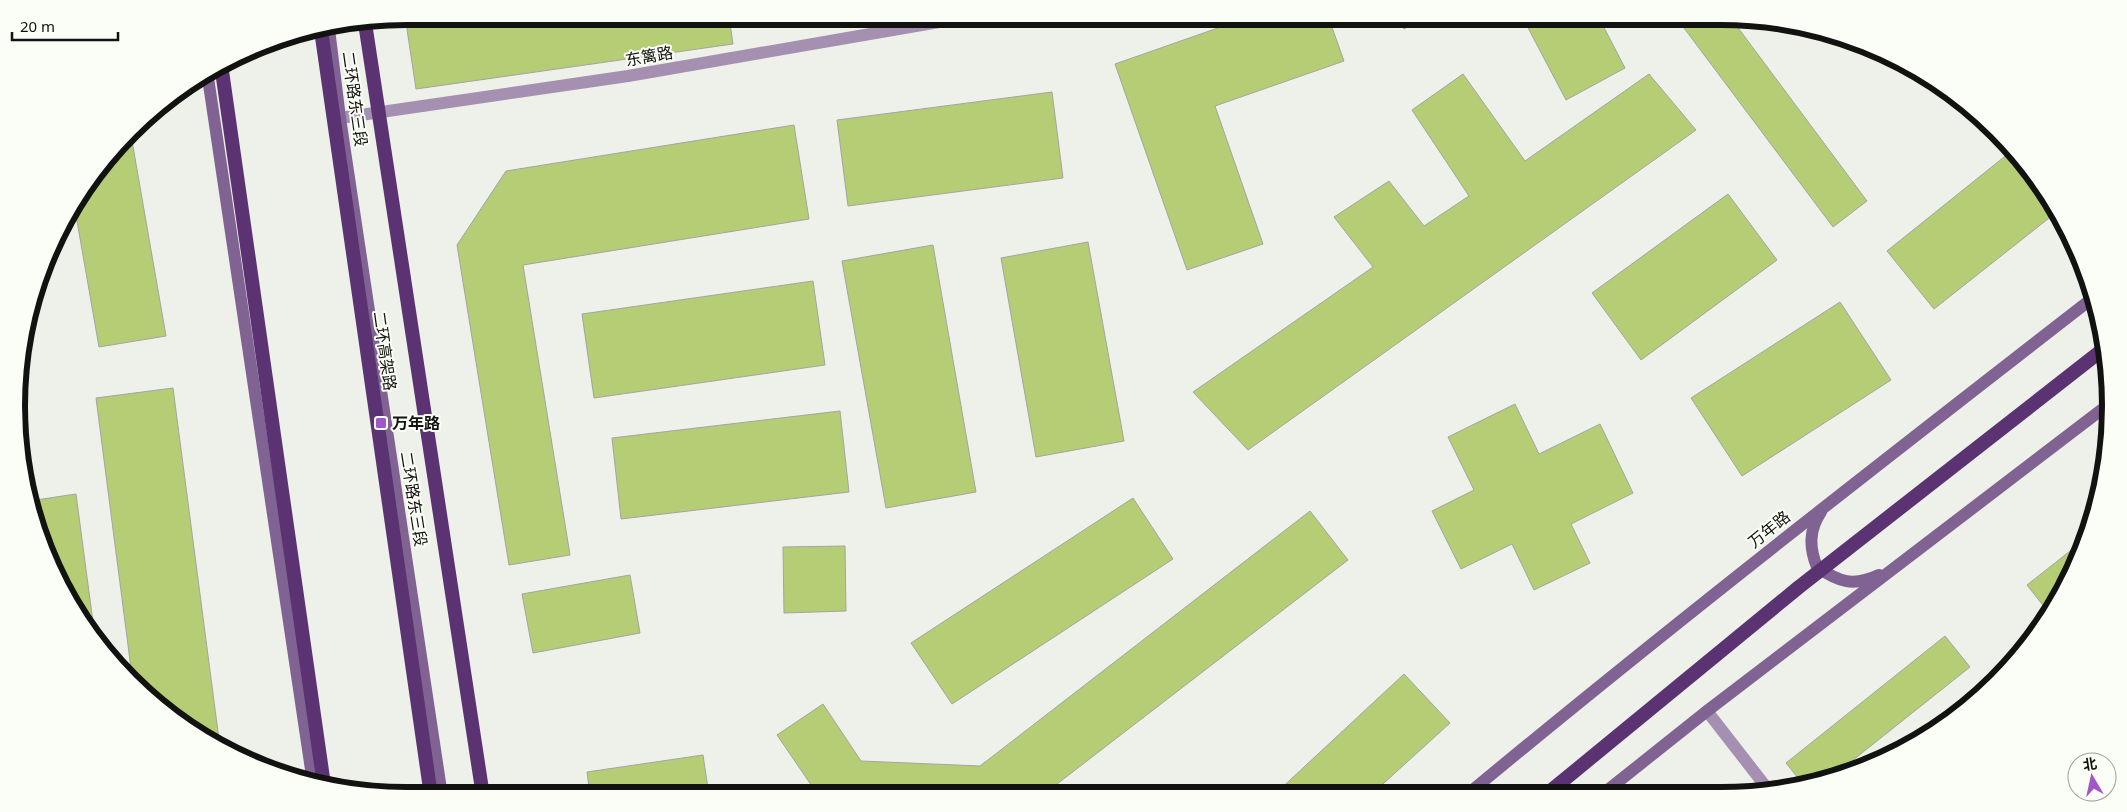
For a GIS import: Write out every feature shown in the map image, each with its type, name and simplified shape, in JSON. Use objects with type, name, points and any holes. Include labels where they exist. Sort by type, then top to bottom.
[{"type":"highway","points":[[366,27],[482,787]]},
{"type":"highway","name":"二环高架路","points":[[321,35],[430,787]]},
{"type":"highway","points":[[223,72],[323,778]]},
{"type":"highway","points":[[1555,787],[1799,587],[2098,353]]},
{"type":"main road","name":"二环路东三段","points":[[329,33],[340,118],[441,787]]},
{"type":"main road","points":[[208,80],[312,775]]},
{"type":"main road","name":"万年路","points":[[1476,787],[1835,498],[2087,301]]},
{"type":"main road","points":[[1612,787],[1707,711],[2102,409]]},
{"type":"main road","points":[[1835,498],[1820,513],[1813,526],[1811,540],[1817,567],[1834,579],[1855,583],[1893,569]]},
{"type":"street","name":"东篱路","points":[[340,118],[628,76],[922,25]]},
{"type":"street","points":[[1707,711],[1764,785]]},
{"type":"building","points":[[406,25],[730,25],[733,44],[416,89]]},
{"type":"building","points":[[1226,25],[1331,25],[1344,61],[1215,106],[1263,244],[1187,270],[1115,64]]},
{"type":"building","points":[[1402,25],[1411,25],[1404,29]]},
{"type":"building","points":[[1527,25],[1603,25],[1625,68],[1566,100]]},
{"type":"building","points":[[1682,25],[1736,26],[1867,201],[1833,227]]},
{"type":"building","points":[[1463,74],[1525,161],[1649,74],[1696,130],[1248,450],[1193,392],[1373,267],[1334,217],[1389,181],[1424,226],[1469,196],[1412,110]]},
{"type":"building","points":[[1052,92],[1063,178],[848,206],[837,120]]},
{"type":"building","points":[[794,125],[809,219],[523,265],[570,555],[509,565],[457,245],[506,171]]},
{"type":"building","points":[[132,142],[166,336],[99,347],[76,215],[104,174]]},
{"type":"building","points":[[2007,155],[2038,194],[2051,216],[1934,309],[1887,251]]},
{"type":"building","points":[[1728,194],[1777,260],[1641,360],[1592,293]]},
{"type":"building","points":[[1088,242],[1124,441],[1036,457],[1001,258]]},
{"type":"building","points":[[933,245],[976,492],[886,508],[842,261]]},
{"type":"building","points":[[813,281],[825,365],[594,398],[582,314]]},
{"type":"building","points":[[1840,302],[1891,380],[1742,476],[1691,398]]},
{"type":"building","points":[[173,388],[219,738],[174,708],[131,669],[96,398]]},
{"type":"building","points":[[1515,404],[1539,454],[1600,424],[1633,493],[1571,524],[1590,563],[1534,590],[1512,544],[1461,569],[1432,511],[1474,490],[1448,437]]},
{"type":"building","points":[[840,411],[849,492],[621,519],[612,438]]},
{"type":"building","points":[[76,494],[93,624],[64,575],[45,528],[37,500]]},
{"type":"building","points":[[1133,498],[1173,559],[952,704],[911,643]]},
{"type":"building","points":[[1310,511],[1348,560],[1053,787],[813,787],[777,735],[823,704],[861,761],[980,766]]},
{"type":"building","points":[[845,546],[846,611],[784,613],[783,547]]},
{"type":"building","points":[[2075,547],[2063,575],[2044,607],[2027,585]]},
{"type":"building","points":[[630,575],[640,633],[533,653],[522,594]]},
{"type":"building","points":[[1945,636],[1970,667],[1845,766],[1799,779],[1786,763]]},
{"type":"building","points":[[1404,674],[1450,723],[1380,787],[1283,787]]},
{"type":"building","points":[[703,755],[708,787],[589,787],[587,772]]},
{"type":"place","name":"万年路","points":[[381,423]]}]
